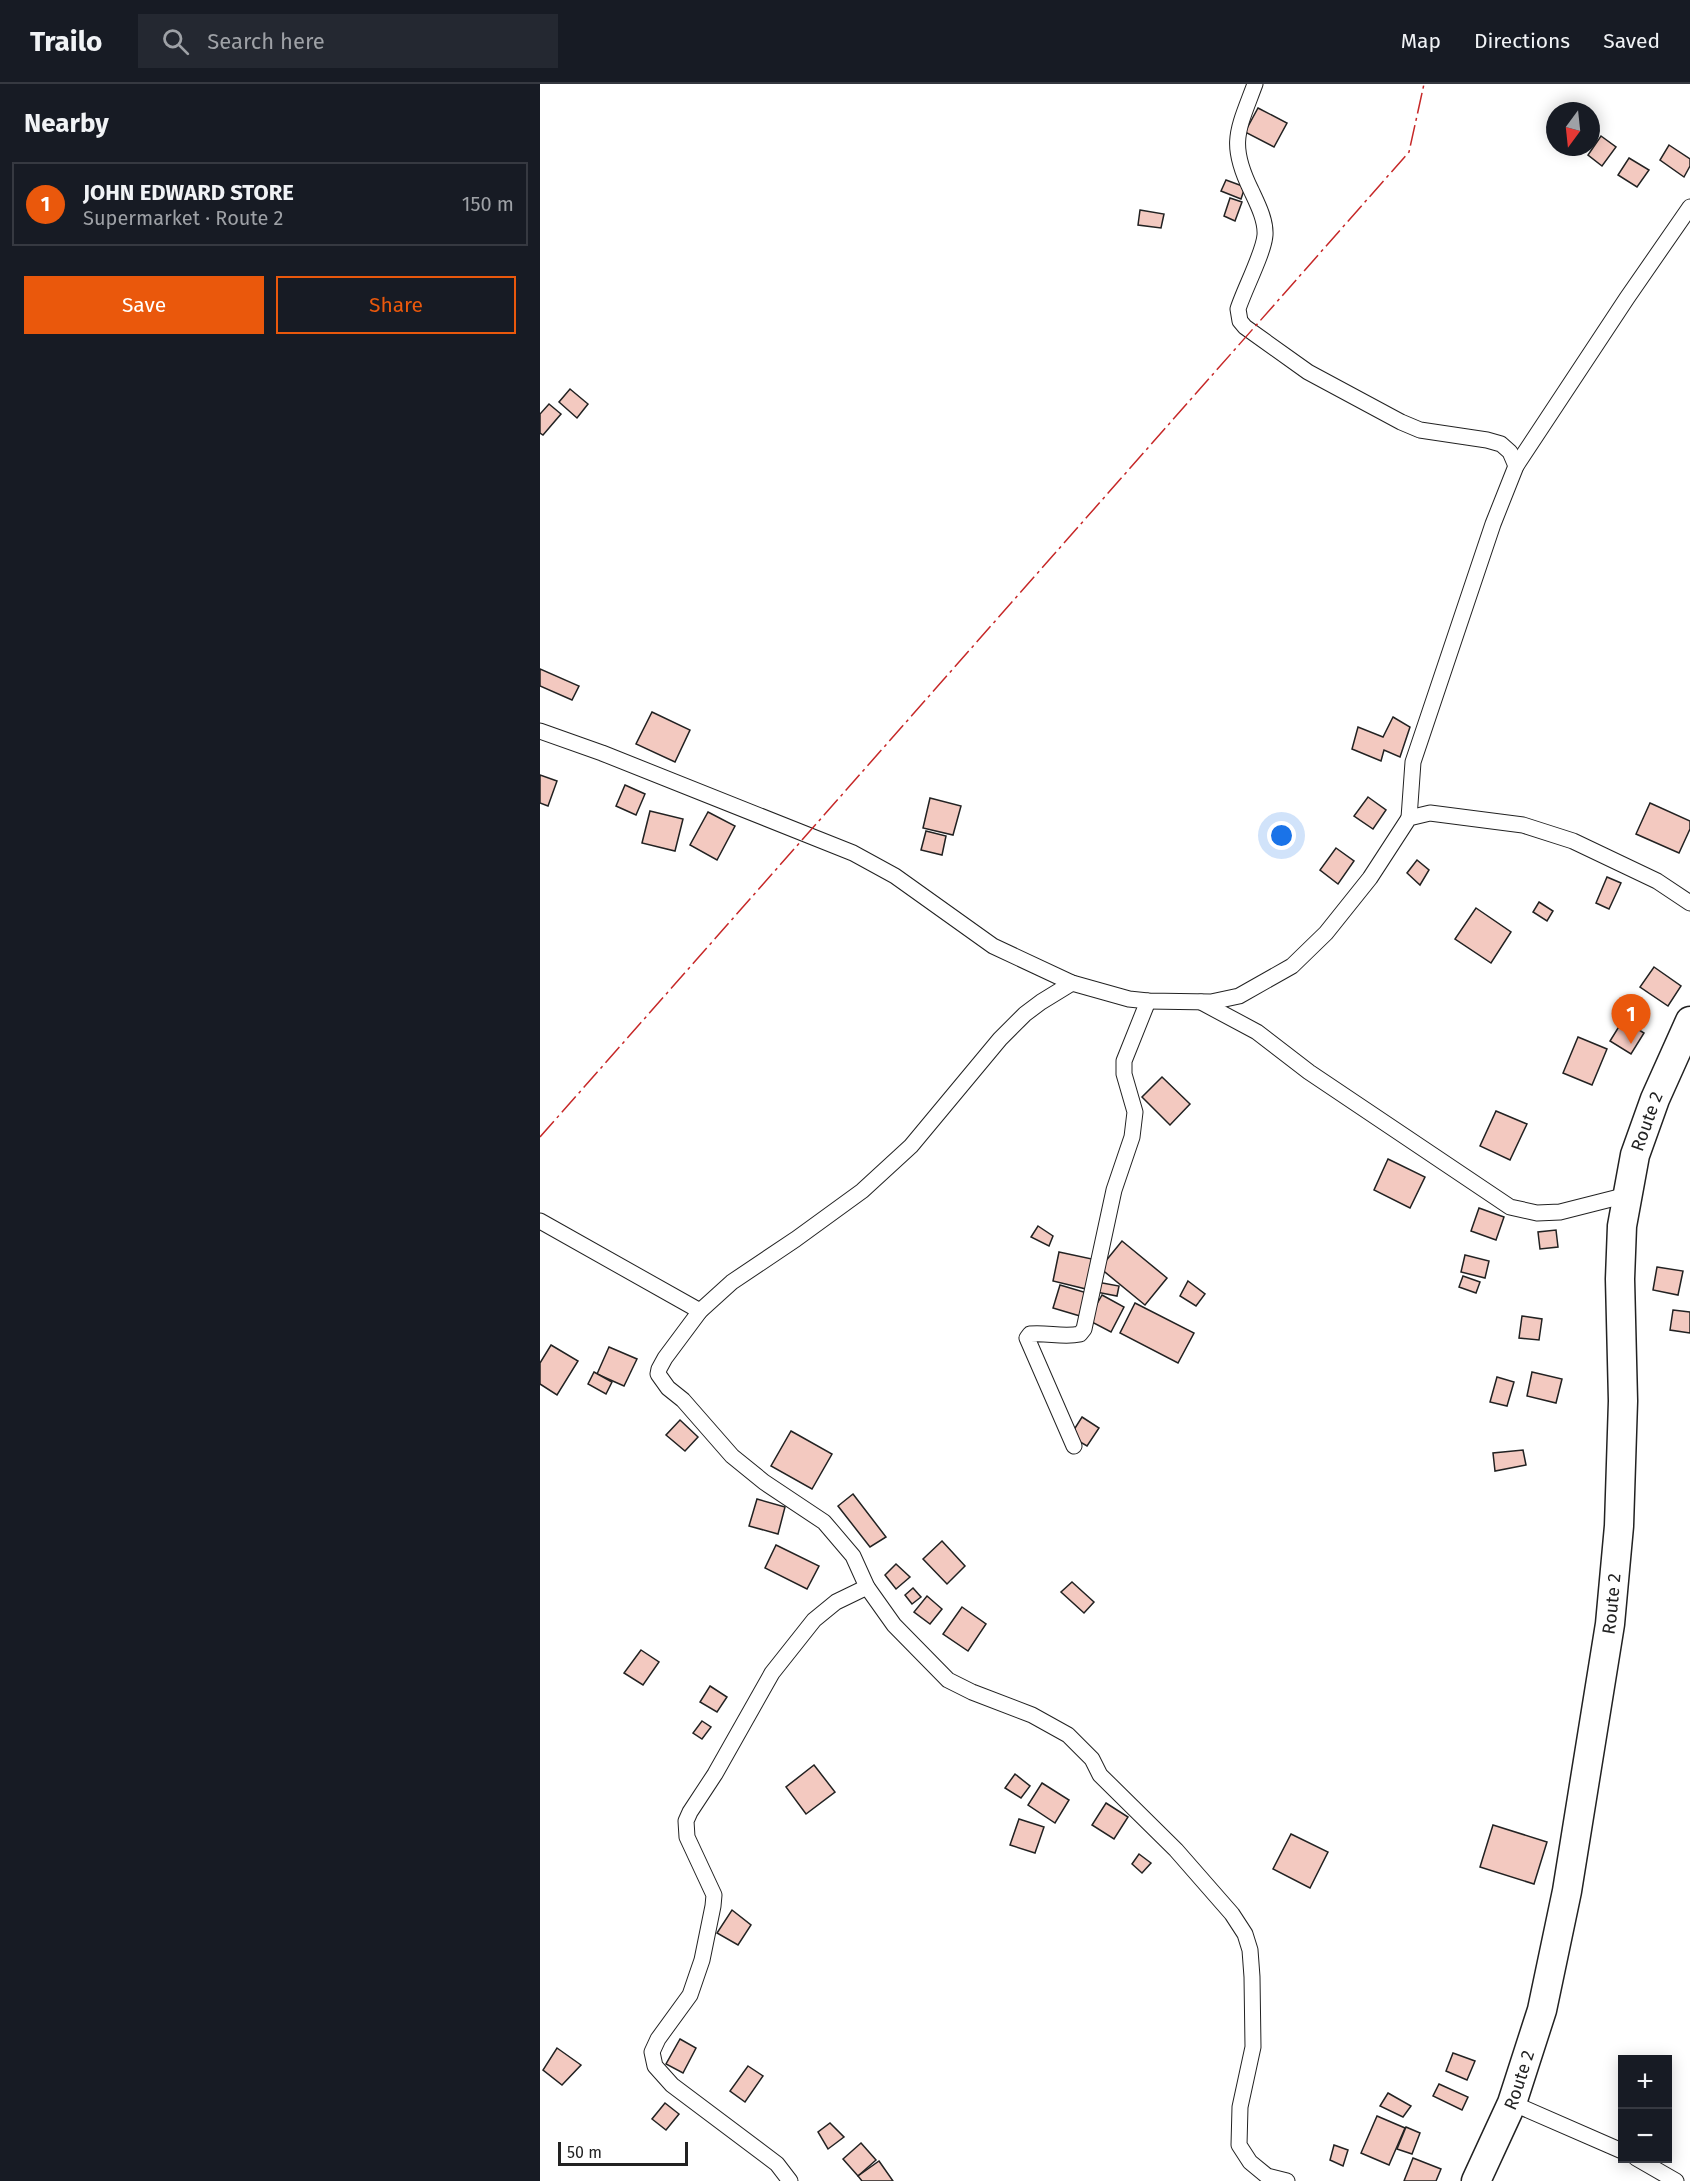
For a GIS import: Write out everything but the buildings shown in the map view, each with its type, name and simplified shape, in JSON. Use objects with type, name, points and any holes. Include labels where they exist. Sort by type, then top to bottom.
[{"type":"highway","name":"Route 2","points":[[1476,2181],[1512,2103],[1542,2010],[1567,1891],[1610,1624],[1618,1526],[1623,1401],[1620,1279],[1622,1226],[1635,1155],[1655,1099],[1690,1021]]},
{"type":"street","points":[[1255,84],[1236,137],[1241,170],[1258,206],[1265,237],[1238,309],[1240,321],[1308,372],[1374,408],[1420,429],[1501,444],[1510,452],[1516,466]]},
{"type":"street","points":[[540,732],[602,753],[853,854],[895,876],[993,946],[1072,983],[1129,999],[1148,1001],[1201,1002],[1239,996],[1266,983],[1305,956],[1370,878],[1409,818],[1413,762],[1489,535],[1516,466],[1690,207]]},
{"type":"street","points":[[1409,818],[1430,813],[1523,825],[1573,841],[1657,881],[1690,903]]},
{"type":"street","points":[[1072,983],[1025,1014],[1000,1039],[911,1146],[862,1191],[732,1282],[700,1311],[680,1336],[659,1369],[660,1379],[683,1400],[732,1456],[764,1482],[824,1522],[853,1556],[867,1587],[894,1625],[948,1680],[972,1692],[1032,1715],[1068,1735],[1079,1744],[1092,1759],[1100,1775],[1176,1850],[1232,1914],[1245,1934],[1250,1950],[1252,1977],[1253,2047],[1240,2107],[1239,2145],[1250,2162],[1268,2176],[1287,2181]]},
{"type":"street","points":[[1074,1446],[1027,1338],[1030,1334],[1040,1333],[1069,1336],[1080,1334],[1083,1329],[1114,1190],[1132,1137],[1135,1112],[1124,1074],[1124,1061],[1148,1001]]},
{"type":"street","points":[[1201,1002],[1257,1032],[1309,1072],[1510,1207],[1537,1213],[1560,1212],[1627,1195]]},
{"type":"street","points":[[540,1221],[700,1311]]},
{"type":"street","points":[[790,2181],[777,2164],[672,2085],[655,2066],[652,2052],[658,2039],[690,1995],[702,1960],[713,1906],[714,1895],[687,1837],[686,1821],[690,1812],[715,1774],[772,1673],[814,1620],[836,1602],[867,1587]]},
{"type":"street","points":[[1512,2103],[1618,2149]]},
{"type":"street","points":[[1645,2163],[1676,2181]]},
{"type":"power","points":[[540,1137],[1409,152],[1424,84]]},
{"type":"place","name":"JOHN EDWARD STORE","points":[[1631,1044]]}]
